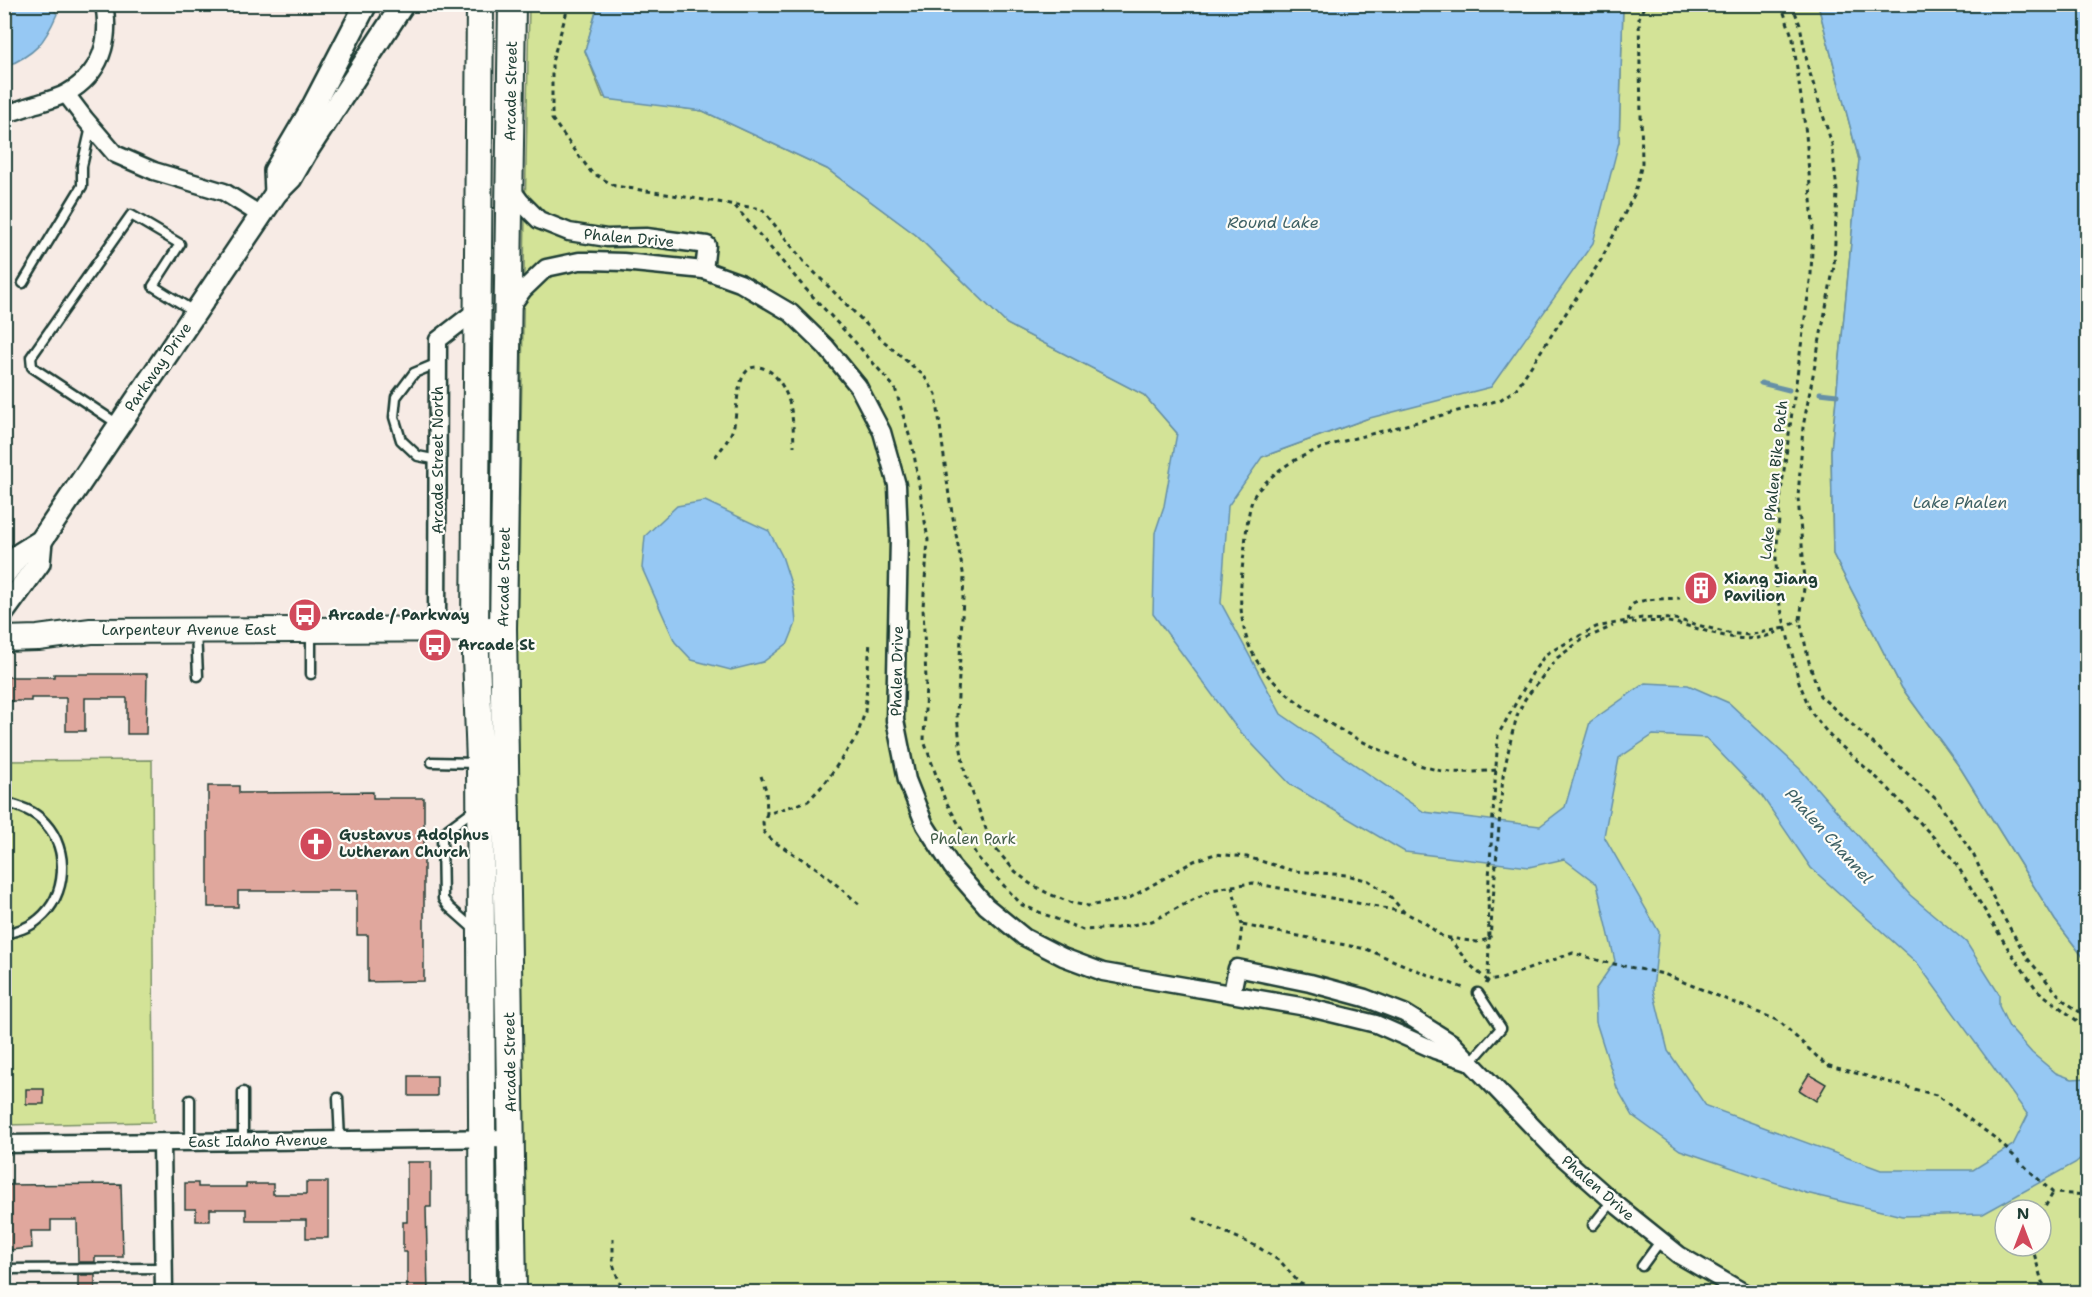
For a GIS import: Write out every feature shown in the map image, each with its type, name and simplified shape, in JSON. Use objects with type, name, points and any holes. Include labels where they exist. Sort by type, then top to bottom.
[{"type":"main road","points":[[464,4],[480,37]]},
{"type":"main road","name":"Arcade Street","points":[[480,4],[475,629],[480,763],[483,1293]]},
{"type":"main road","name":"Arcade Street","points":[[512,4],[503,629],[513,1293]]},
{"type":"main road","name":"Larpenteur Avenue East","points":[[4,622],[91,631],[503,629]]},
{"type":"main road","name":"Larpenteur Avenue East","points":[[4,639],[38,638],[91,631]]},
{"type":"street","points":[[4,114],[66,94],[86,78],[99,60],[106,40],[104,4]]},
{"type":"street","name":"Parkway Drive","points":[[276,193],[275,171],[312,108],[366,4]]},
{"type":"street","name":"Parkway Drive","points":[[4,575],[20,554],[41,541],[276,193],[291,178],[403,4]]},
{"type":"street","points":[[66,94],[115,154],[154,171],[224,192],[262,216]]},
{"type":"street","name":"Phalen Drive","points":[[509,186],[539,220],[570,232],[646,237],[706,246],[704,270]]},
{"type":"street","points":[[591,261],[592,235]]},
{"type":"street","points":[[626,237],[626,262]]},
{"type":"street","name":"Phalen Drive","points":[[509,309],[523,290],[546,268],[579,261],[626,262],[704,270],[740,283],[791,313],[826,347],[858,386],[882,432],[897,485],[899,580],[895,720],[907,780],[925,825],[952,867],[986,906],[1024,937],[1063,957],[1103,972],[1232,993],[1376,1024],[1435,1050],[1471,1062]]},
{"type":"street","name":"Arcade Street North","points":[[437,630],[438,340],[478,309]]},
{"type":"street","name":"Parkway Drive","points":[[4,611],[39,563],[41,541]]},
{"type":"street","points":[[1232,993],[1237,968]]},
{"type":"street","name":"Phalen Drive","points":[[1237,968],[1311,983],[1404,1012],[1452,1043],[1558,1153],[1612,1201],[1680,1255],[1743,1293]]},
{"type":"street","name":"East Idaho Avenue","points":[[4,1144],[512,1138]]},
{"type":"street","points":[[162,1143],[164,1293]]},
{"type":"lane","points":[[23,283],[82,186],[82,166],[91,126]]},
{"type":"lane","points":[[119,424],[32,367],[31,357],[131,215],[180,244],[153,286],[195,312]]},
{"type":"lane","points":[[438,363],[414,373],[396,398],[394,417],[401,440],[418,456],[439,460]]},
{"type":"lane","points":[[311,629],[312,674]]},
{"type":"lane","points":[[195,631],[198,676]]},
{"type":"lane","points":[[432,762],[480,763]]},
{"type":"lane","points":[[4,802],[27,809],[45,823],[58,842],[63,863],[61,884],[53,903],[39,919],[21,930],[4,934]]},
{"type":"lane","points":[[480,806],[442,836],[443,899],[448,907],[481,935]]},
{"type":"lane","points":[[1471,1062],[1502,1028],[1478,993]]},
{"type":"lane","points":[[243,1092],[243,1142]]},
{"type":"lane","points":[[338,1098],[340,1140]]},
{"type":"lane","points":[[190,1100],[190,1142]]},
{"type":"lane","points":[[1593,1225],[1612,1201]]},
{"type":"lane","points":[[1642,1266],[1661,1240]]},
{"type":"lane","points":[[4,1269],[164,1268]]},
{"type":"path","points":[[569,4],[552,62],[552,119],[591,172],[615,186],[762,209],[805,263],[879,337],[924,376],[936,394],[949,496],[964,578],[957,714],[960,744],[965,773],[992,845],[1015,871],[1029,883],[1049,894],[1072,903],[1088,906],[1128,899],[1194,861],[1215,854],[1247,857],[1294,871],[1347,875],[1369,881],[1387,893],[1404,912],[1449,939],[1468,963],[1488,981]]},
{"type":"path","points":[[1496,770],[1464,773],[1437,770],[1407,760],[1341,730],[1300,705],[1276,684],[1256,660],[1241,613],[1242,571],[1248,523],[1254,496],[1283,468],[1307,454],[1347,439],[1500,400],[1516,389],[1601,260],[1635,193],[1642,162],[1639,18],[1645,4]]},
{"type":"path","name":"Lake Phalen Bike Path","points":[[1780,4],[1793,39],[1806,134],[1813,225],[1811,274],[1781,492],[1776,558],[1777,593],[1799,682],[1811,712],[1830,736],[1902,802],[1952,857],[2003,941],[2037,990],[2088,1029]]},
{"type":"path","points":[[1792,4],[1800,25],[1808,67],[1832,144],[1838,191],[1834,266],[1803,427],[1798,498],[1805,580],[1800,620],[1809,662],[1820,696],[1936,799],[1974,856],[1998,908],[2028,959],[2063,1000],[2088,1018]]},
{"type":"path","points":[[734,205],[895,388],[913,448],[928,540],[923,607],[926,680],[924,741],[945,800],[978,858],[1022,905],[1053,920],[1083,930],[1117,928],[1152,921],[1212,890],[1253,883],[1404,912]]},
{"type":"path","points":[[715,457],[734,427],[740,386],[744,374],[750,368],[760,367],[774,373],[783,386],[792,406],[794,446]]},
{"type":"path","points":[[1629,622],[1631,606],[1637,602],[1680,598]]},
{"type":"path","points":[[1489,939],[1502,789],[1512,734],[1525,699],[1557,658],[1597,632],[1612,626],[1650,618],[1675,620],[1728,633],[1748,635],[1785,628],[1800,620]]},
{"type":"path","points":[[1242,925],[1366,949],[1478,993],[1488,981],[1488,894],[1498,735],[1533,672],[1546,654],[1595,625],[1629,622]]},
{"type":"path","points":[[1595,625],[1597,632]]},
{"type":"path","points":[[767,814],[808,801],[825,783],[856,736],[865,712],[870,641]]},
{"type":"path","points":[[761,776],[766,790],[767,814],[763,822],[764,832],[773,841],[818,869],[859,904]]},
{"type":"path","points":[[1232,886],[1242,925],[1237,968]]},
{"type":"path","points":[[1449,939],[1477,942],[1489,939]]},
{"type":"path","points":[[1488,981],[1501,979],[1573,953],[1664,974],[1779,1021],[1826,1065],[1936,1095],[1995,1138],[2054,1193],[2088,1195]]},
{"type":"path","points":[[2051,1198],[2054,1193]]},
{"type":"path","points":[[1194,1218],[1258,1247],[1281,1262],[1299,1283],[1318,1293]]},
{"type":"path","points":[[613,1238],[614,1264],[623,1293]]},
{"type":"path","points":[[2035,1258],[2042,1282],[2049,1293]]},
{"type":"green space","name":"Phalen Park","points":[[529,5],[598,5],[585,51],[603,97],[703,111],[827,169],[916,235],[1007,324],[1144,395],[1177,433],[1262,457],[1366,419],[1619,142],[1623,5],[1818,5],[1859,160],[1831,451],[1833,554],[1902,688],[1961,769],[2055,920],[2087,962],[2087,1292],[524,1292],[517,641]]},
{"type":"green space","points":[[152,760],[154,1122],[5,1125],[4,761]]},
{"type":"water","points":[[5,4],[51,5],[57,14],[43,41],[24,57],[5,67]]},
{"type":"water","name":"Round Lake","points":[[598,4],[1623,5],[1619,142],[1593,243],[1491,387],[1366,419],[1262,457],[1228,506],[1221,603],[1281,714],[1424,812],[1540,826],[1565,807],[1590,722],[1645,683],[1688,685],[1729,703],[1800,769],[1910,895],[1966,942],[1999,994],[1999,1006],[2009,1027],[2032,1053],[2056,1073],[2072,1079],[2087,1078],[2087,1153],[2075,1163],[2012,1198],[1993,1198],[1993,1208],[1983,1214],[1902,1216],[1806,1193],[1680,1150],[1633,1116],[1617,1088],[1596,1022],[1595,990],[1615,961],[1597,884],[1564,859],[1529,867],[1405,852],[1291,785],[1236,727],[1153,614],[1155,533],[1164,506],[1177,433],[1144,395],[1007,324],[916,235],[827,169],[703,111],[606,99],[585,51]],"holes":[[[1653,735],[1706,738],[1762,796],[1811,868],[1918,964],[2028,1115],[2013,1145],[1973,1170],[1881,1170],[1706,1106],[1668,1051],[1653,990],[1659,932],[1604,836],[1619,758]]]},
{"type":"water","name":"Lake Phalen","points":[[1818,5],[2087,5],[2087,962],[2055,920],[1961,769],[1902,688],[1833,554],[1831,451],[1859,160]]},
{"type":"water","points":[[705,501],[769,531],[782,556],[793,590],[796,623],[788,643],[763,662],[731,670],[692,660],[675,642],[642,568],[645,536],[677,506]]},
{"type":"building","name":"Xiang Jiang Pavilion","points":[[1710,577],[1713,597],[1692,600],[1689,579]]},
{"type":"building","points":[[54,674],[147,674],[146,734],[127,734],[127,698],[85,698],[85,731],[66,731],[66,698],[31,698],[31,701],[8,701],[8,677],[54,677]]},
{"type":"building","name":"Gustavus Adolphus Lutheran Church","points":[[208,786],[239,786],[239,793],[373,792],[373,798],[424,798],[424,981],[368,982],[368,935],[357,935],[357,891],[238,891],[238,907],[208,907]]},
{"type":"building","points":[[1809,1074],[1826,1084],[1816,1101],[1799,1090]]},
{"type":"building","points":[[409,1076],[437,1076],[437,1096],[409,1096]]},
{"type":"building","points":[[26,1089],[44,1089],[44,1104],[26,1104]]},
{"type":"building","points":[[407,1162],[431,1162],[431,1207],[426,1207],[428,1293],[407,1293],[407,1252],[403,1252],[403,1222],[407,1222]]},
{"type":"building","points":[[306,1182],[328,1182],[328,1238],[306,1238],[306,1220],[246,1220],[246,1209],[210,1209],[210,1221],[196,1221],[196,1209],[185,1209],[185,1183],[198,1183],[198,1187],[246,1187],[246,1184],[273,1184],[273,1194],[306,1194]]},
{"type":"building","points":[[121,1184],[123,1257],[95,1257],[95,1262],[78,1262],[77,1220],[51,1220],[51,1231],[31,1231],[32,1248],[9,1250],[9,1222],[4,1222],[4,1185]]},
{"type":"building","points":[[78,1275],[95,1275],[95,1293],[78,1293]]},
{"type":"waterway","points":[[1761,383],[1789,390]]},
{"type":"waterway","points":[[1820,393],[1837,395]]},
{"type":"place","name":"Xiang Jiang Pavilion","points":[[1701,588]]},
{"type":"place","name":"Arcade / Parkway","points":[[305,615]]},
{"type":"place","name":"Arcade St","points":[[435,645]]},
{"type":"place","name":"Gustavus Adolphus Lutheran Church","points":[[316,844]]},
{"type":"water label","name":"Phalen Channel","points":[[1829,836]]}]
